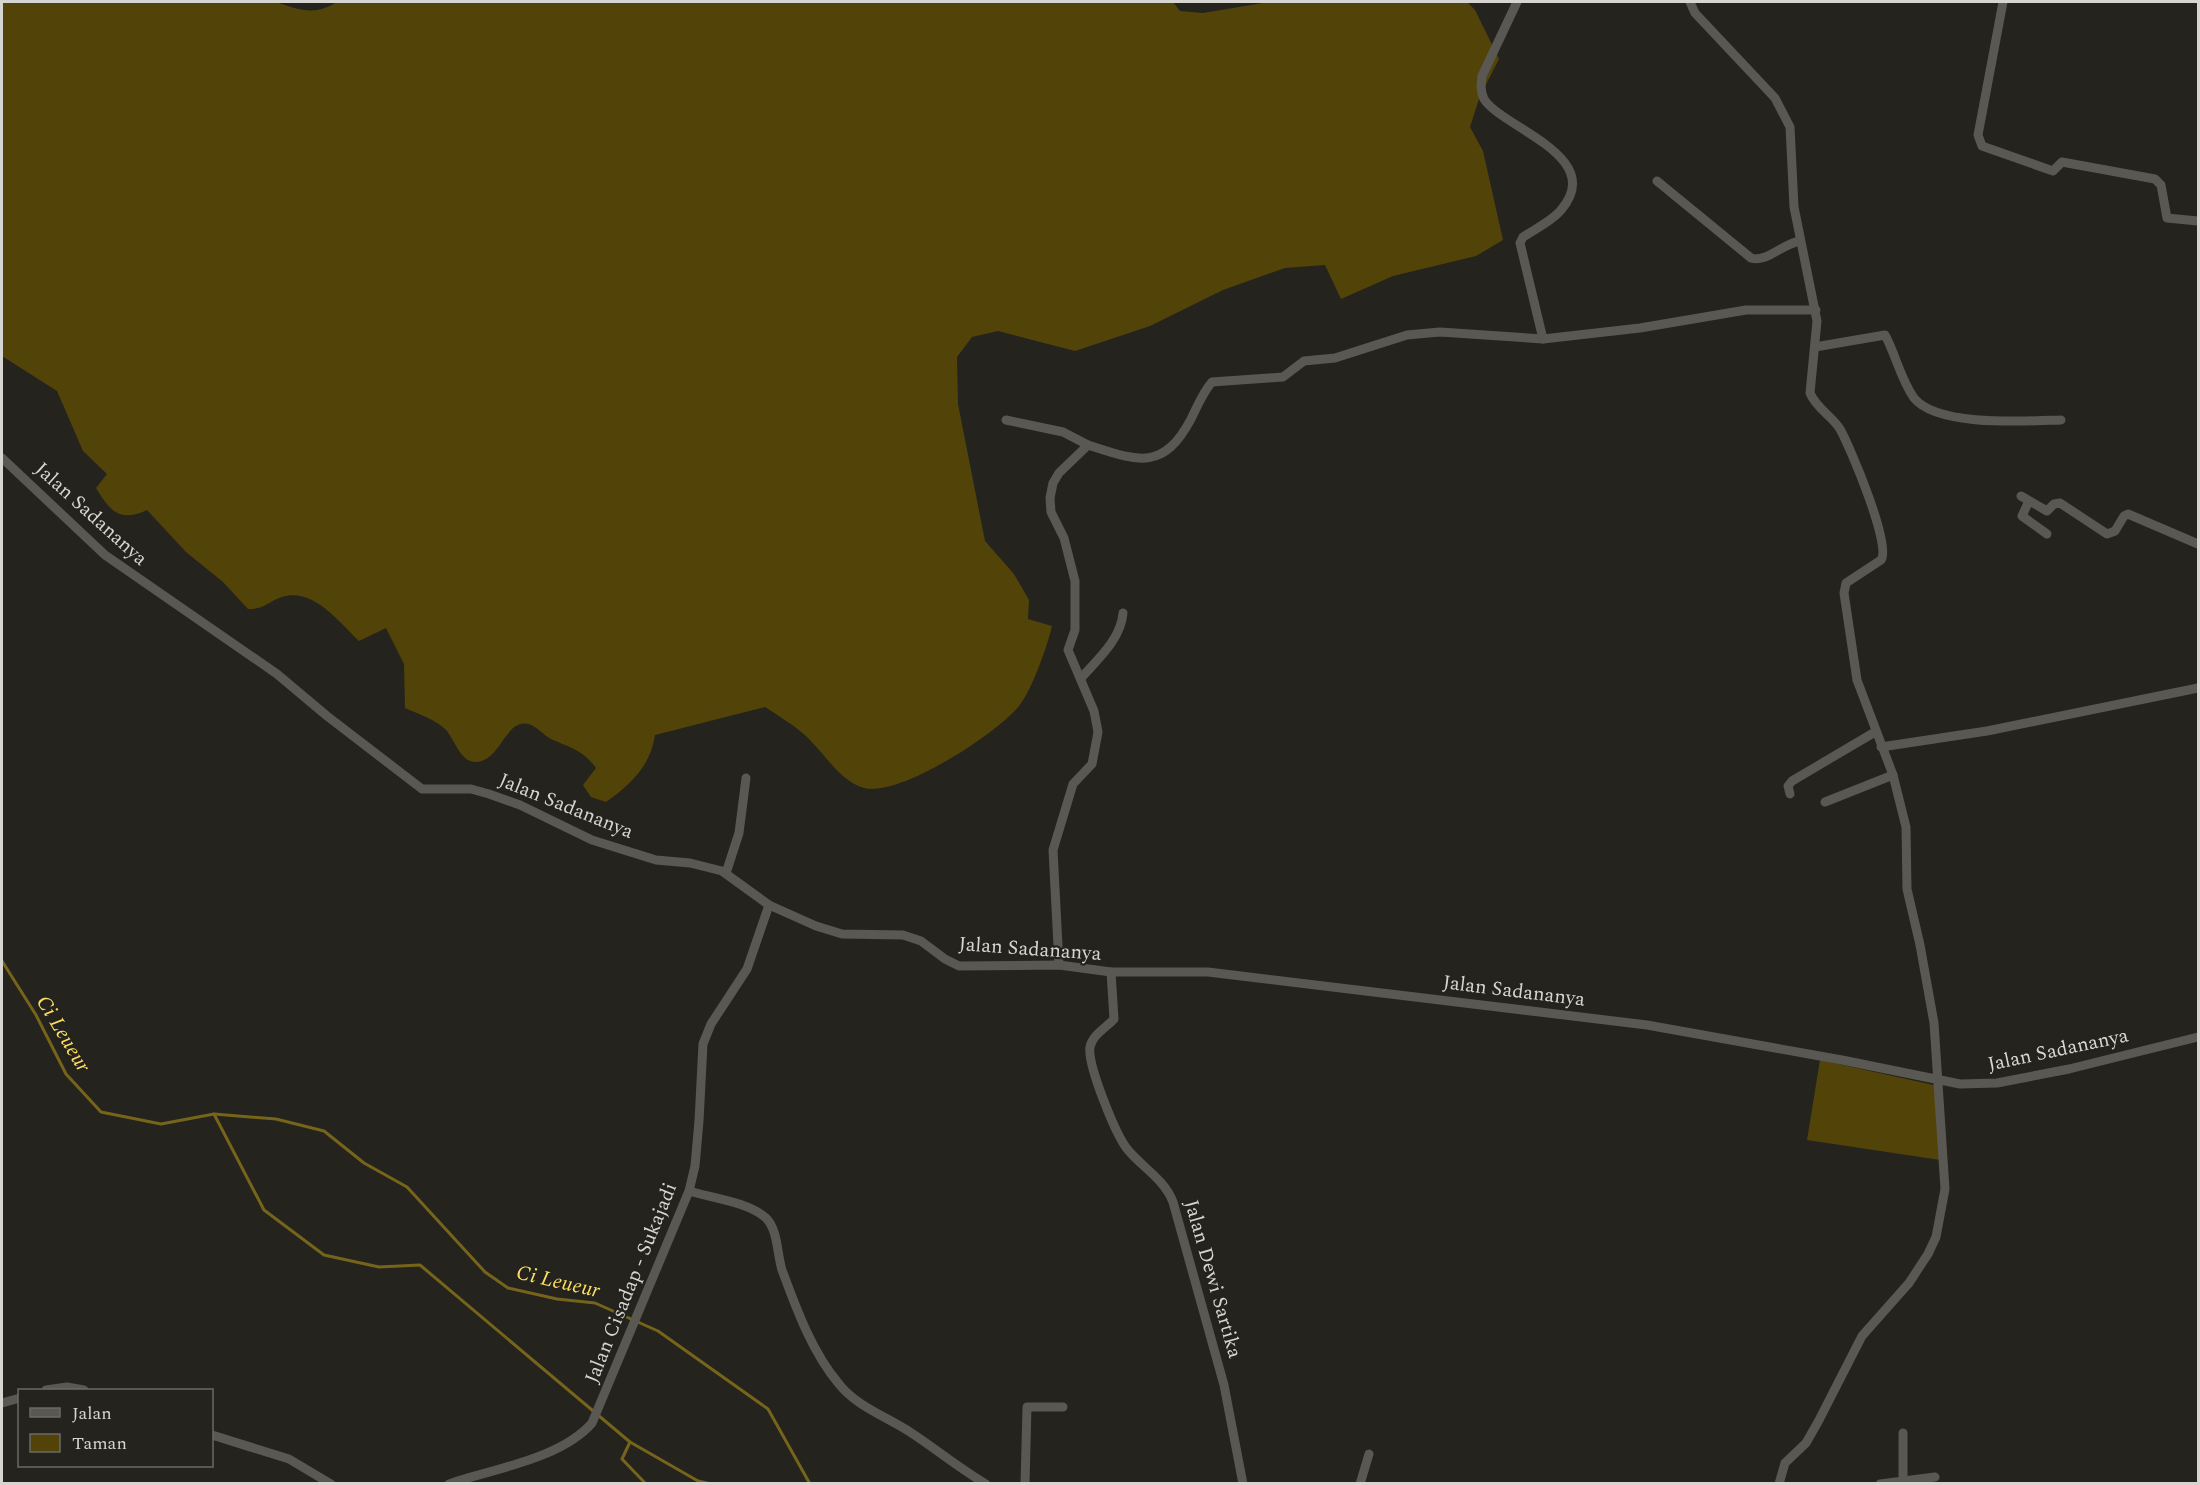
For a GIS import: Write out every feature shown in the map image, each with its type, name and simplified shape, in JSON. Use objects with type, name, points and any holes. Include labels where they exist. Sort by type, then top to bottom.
[{"type":"street","points":[[1517,2],[1482,76],[1481,86],[1482,94],[1490,106],[1548,145],[1560,157],[1569,175],[1570,193],[1561,210],[1523,237],[1520,243],[1543,339]]},
{"type":"street","points":[[1690,2],[1695,13],[1775,98],[1790,127],[1794,207],[1806,274],[1816,310],[1810,393],[1840,430],[1870,502],[1884,549],[1884,558],[1850,580],[1844,590],[1857,680],[1893,775],[1906,827],[1907,889],[1926,975],[1939,1080],[1945,1189],[1936,1237],[1909,1284],[1862,1336],[1806,1443],[1785,1463],[1779,1484]]},
{"type":"street","points":[[2003,2],[1978,135],[1982,146],[2053,171],[2062,162],[2155,179],[2161,185],[2168,218],[2199,221]]},
{"type":"street","points":[[1657,180],[1751,258],[1766,258],[1786,244],[1800,241]]},
{"type":"street","points":[[1006,420],[1063,432],[1088,445],[1138,459],[1156,458],[1179,439],[1208,387],[1214,382],[1283,377],[1304,361],[1335,358],[1407,335],[1440,332],[1543,339],[1640,328],[1746,310],[1816,310]]},
{"type":"street","points":[[1815,347],[1881,336],[1887,338],[1893,359],[1914,398],[1924,406],[1953,418],[1971,417],[2002,422],[2061,420]]},
{"type":"street","points":[[1059,965],[1053,850],[1073,784],[1092,764],[1098,732],[1094,711],[1082,677],[1068,650],[1075,630],[1075,581],[1064,538],[1051,512],[1050,498],[1053,483],[1059,473],[1088,445]]},
{"type":"street","name":"Jalan Sadananya","points":[[2,458],[105,555],[277,674],[327,716],[422,789],[471,789],[489,794],[520,805],[592,840],[656,860],[698,864],[726,873],[769,906],[842,934],[893,934],[913,938],[959,966],[1059,965],[1111,972],[1208,972],[1647,1025],[1960,1084],[1997,1083],[2199,1037]]},
{"type":"street","points":[[2047,534],[2022,516],[2025,498],[2047,511],[2054,504],[2060,503],[2107,534],[2115,531],[2124,516],[2128,514],[2199,544]]},
{"type":"street","points":[[1082,677],[1110,645],[1122,623],[1123,613]]},
{"type":"street","points":[[1881,747],[1987,731],[2199,688]]},
{"type":"street","points":[[1790,794],[1788,786],[1792,781],[1875,732]]},
{"type":"street","points":[[1825,802],[1893,775]]},
{"type":"street","points":[[726,873],[740,826],[746,778]]},
{"type":"street","name":"Jalan Cisadap - Sukajadi","points":[[449,1484],[511,1465],[567,1442],[588,1427],[605,1395],[689,1191],[695,1166],[703,1044],[711,1024],[747,969],[769,906]]},
{"type":"street","name":"Jalan Dewi Sartika","points":[[1111,972],[1114,1018],[1094,1039],[1090,1049],[1097,1080],[1123,1143],[1162,1183],[1173,1202],[1224,1384],[1243,1484]]},
{"type":"street","points":[[689,1191],[752,1210],[765,1218],[773,1232],[781,1266],[795,1304],[819,1353],[839,1385],[855,1399],[909,1431],[986,1484]]},
{"type":"street","points":[[53,1389],[67,1387],[78,1389]]},
{"type":"street","points":[[2,1403],[18,1399]]},
{"type":"street","points":[[1025,1484],[1027,1407],[1063,1407]]},
{"type":"street","points":[[1903,1433],[1903,1480]]},
{"type":"street","points":[[213,1436],[289,1459],[331,1484]]},
{"type":"street","points":[[1360,1484],[1369,1454]]},
{"type":"street","points":[[1880,1484],[1935,1477]]},
{"type":"green space","points":[[2,2],[276,2],[300,9],[314,10],[337,2],[1173,2],[1180,11],[1203,13],[1269,2],[1467,2],[1475,10],[1499,59],[1480,96],[1470,127],[1483,151],[1503,240],[1476,256],[1393,276],[1341,299],[1325,265],[1285,268],[1223,290],[1150,326],[1075,351],[998,331],[972,337],[957,357],[958,404],[985,541],[1014,574],[1029,600],[1028,619],[1052,626],[1034,679],[1019,706],[990,732],[946,761],[900,783],[880,788],[864,788],[846,778],[808,738],[765,707],[655,735],[644,766],[624,788],[606,802],[591,797],[583,785],[596,768],[586,757],[528,724],[520,724],[514,728],[484,760],[470,761],[462,755],[442,726],[405,708],[404,664],[386,628],[359,641],[325,608],[304,597],[293,595],[282,597],[258,608],[248,609],[223,582],[186,552],[147,510],[138,514],[123,515],[106,503],[96,488],[107,474],[83,451],[57,391],[2,356]]},
{"type":"green space","points":[[1820,1060],[1938,1086],[1940,1160],[1807,1140]]},
{"type":"waterway","name":"Ci Leueur","points":[[2,961],[36,1015],[66,1074],[101,1112],[161,1124],[214,1114],[276,1119],[324,1131],[364,1163],[407,1187],[485,1272],[508,1288],[557,1299],[595,1303],[658,1331],[768,1409],[810,1484]]},
{"type":"waterway","name":"Ci Leueur","points":[[214,1114],[264,1210],[324,1255],[379,1267],[420,1265],[630,1442],[698,1481],[711,1484]]},
{"type":"waterway","points":[[630,1442],[622,1459],[646,1484]]}]
